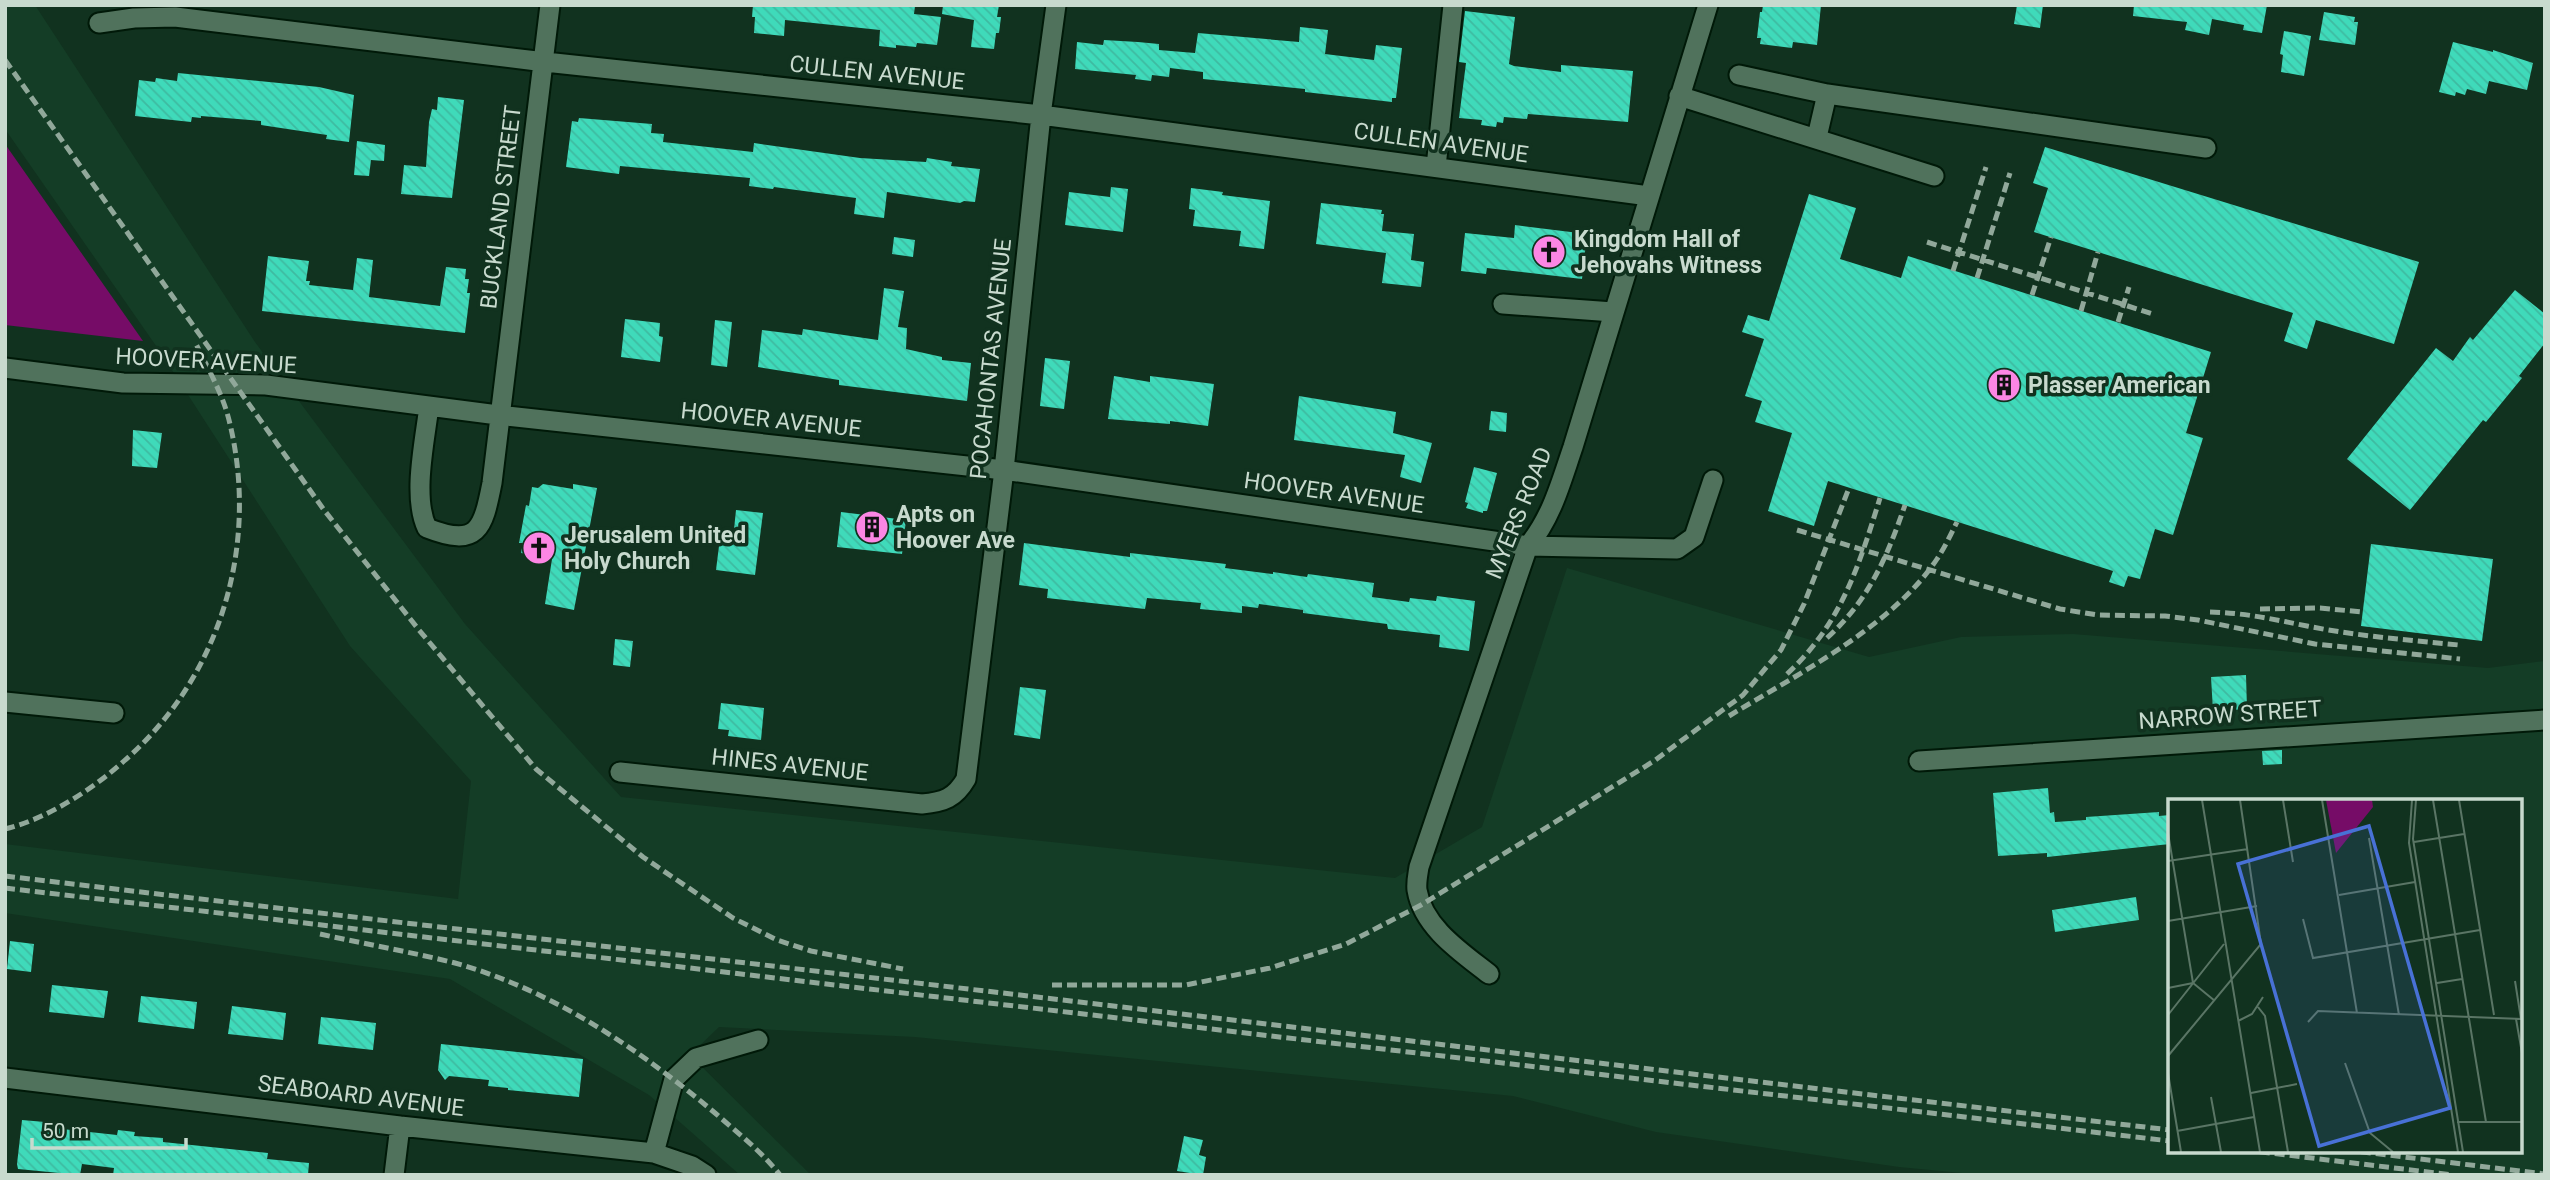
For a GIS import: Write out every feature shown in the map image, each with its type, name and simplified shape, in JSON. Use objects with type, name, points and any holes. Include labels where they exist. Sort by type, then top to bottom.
[{"type":"street","name":"BUCKLAND STREET","points":[[429,406],[420,491],[421,516],[427,528],[447,536],[470,535],[481,526],[492,483],[498,415],[545,62],[550,5]]},
{"type":"street","name":"POCAHONTAS AVENUE","points":[[953,797],[967,779],[971,754],[1041,115],[1056,5]]},
{"type":"street","points":[[1436,167],[1453,5]]},
{"type":"street","name":"MYERS ROAD","points":[[1489,974],[1453,946],[1430,919],[1421,905],[1416,887],[1419,867],[1528,545],[1550,514],[1573,447],[1708,5]]},
{"type":"street","name":"CULLEN AVENUE","points":[[99,23],[134,18],[175,17],[545,62],[1041,115],[1649,196]]},
{"type":"street","points":[[1739,75],[1827,94],[2206,148]]},
{"type":"street","points":[[1817,137],[1827,94]]},
{"type":"street","points":[[1679,96],[1817,137],[1934,176]]},
{"type":"street","points":[[1503,304],[1613,312]]},
{"type":"street","name":"HOOVER AVENUE","points":[[5,368],[123,383],[266,385],[498,415],[1004,470],[1528,545],[1677,549],[1694,537],[1713,480]]},
{"type":"street","points":[[5,702],[114,713]]},
{"type":"street","name":"NARROW STREET","points":[[1919,761],[2545,720]]},
{"type":"street","name":"HINES AVENUE","points":[[620,772],[922,804],[941,802],[953,797]]},
{"type":"street","points":[[654,1153],[674,1079],[696,1058],[758,1040]]},
{"type":"street","name":"SEABOARD AVENUE","points":[[5,1078],[400,1126],[654,1153],[692,1166],[706,1175]]},
{"type":"street","points":[[394,1175],[400,1126]]},
{"type":"shaded area","points":[[5,5],[35,5],[255,342],[465,624],[621,797],[1395,878],[1482,827],[1567,568],[1869,657],[1961,637],[2073,634],[2488,668],[2545,661],[2545,1175],[1983,1175],[1899,1167],[1656,1132],[1513,1096],[915,1037],[719,1027],[690,1055],[811,1175],[740,1175],[649,1095],[450,979],[5,913],[5,844],[458,899],[471,781],[350,646],[161,353],[5,129]]},
{"type":"shaded area","points":[[5,144],[143,341],[5,325]]},
{"type":"building","points":[[753,5],[915,6],[914,14],[941,17],[937,45],[917,43],[916,47],[896,45],[896,48],[879,46],[880,30],[785,20],[784,36],[754,33]]},
{"type":"building","points":[[943,5],[999,5],[997,17],[1001,17],[994,49],[971,47],[974,20],[942,14]]},
{"type":"building","points":[[1763,5],[1821,5],[1817,45],[1793,42],[1792,48],[1760,44],[1761,38],[1757,38]]},
{"type":"building","points":[[2017,5],[2043,5],[2040,28],[2014,24]]},
{"type":"building","points":[[2134,5],[2267,5],[2262,33],[2243,30],[2244,25],[2212,19],[2209,35],[2185,30],[2187,22],[2133,16]]},
{"type":"building","points":[[1465,11],[1515,17],[1509,64],[1514,66],[1561,72],[1561,65],[1633,71],[1628,122],[1528,114],[1527,119],[1504,117],[1503,123],[1497,122],[1496,127],[1481,125],[1482,120],[1459,118],[1466,63],[1459,62]]},
{"type":"building","points":[[2324,12],[2355,17],[2354,22],[2358,22],[2355,45],[2319,40]]},
{"type":"building","points":[[1300,27],[1328,30],[1325,54],[1374,60],[1376,45],[1402,48],[1396,98],[1392,98],[1392,102],[1305,92],[1305,89],[1203,79],[1203,72],[1170,68],[1169,77],[1152,75],[1151,81],[1135,79],[1136,75],[1075,69],[1077,42],[1103,45],[1104,40],[1138,42],[1159,44],[1159,50],[1195,53],[1198,33],[1299,42]]},
{"type":"building","points":[[2284,31],[2311,36],[2304,76],[2281,72],[2283,55],[2280,54]]},
{"type":"building","points":[[2453,42],[2493,50],[2533,63],[2527,90],[2489,81],[2486,94],[2467,89],[2465,95],[2456,92],[2455,96],[2439,92]]},
{"type":"building","points":[[178,73],[319,87],[354,95],[349,142],[326,139],[327,135],[261,125],[261,121],[201,116],[192,117],[191,122],[135,116],[139,80],[155,82],[156,78],[177,81]]},
{"type":"building","points":[[438,97],[464,100],[452,198],[401,194],[404,165],[426,167],[429,122],[432,109],[437,110]]},
{"type":"building","points":[[579,118],[652,124],[651,133],[664,134],[663,142],[753,152],[754,143],[860,158],[926,162],[927,158],[952,162],[951,166],[980,169],[975,202],[960,203],[887,192],[884,218],[854,214],[856,198],[749,186],[750,178],[620,166],[619,174],[566,167],[572,121],[578,122]]},
{"type":"building","points":[[357,141],[385,145],[384,161],[371,160],[369,176],[354,175]]},
{"type":"building","points":[[2045,147],[2419,262],[2394,344],[2316,320],[2307,349],[2284,341],[2293,313],[2034,232],[2048,188],[2033,183]]},
{"type":"building","points":[[1111,187],[1128,189],[1123,232],[1065,225],[1069,192],[1110,197]]},
{"type":"building","points":[[1191,188],[1270,201],[1264,249],[1239,246],[1241,231],[1193,226],[1195,210],[1189,209]]},
{"type":"building","name":"Plasser American","points":[[1809,194],[1856,208],[1840,259],[1901,278],[1908,256],[2211,352],[2186,433],[2203,438],[2173,535],[2155,529],[2140,579],[2128,576],[2124,587],[2109,582],[2113,571],[1828,481],[1814,526],[1768,511],[1792,433],[1755,422],[1762,401],[1745,396],[1764,339],[1742,332],[1748,315],[1769,321]]},
{"type":"building","points":[[1321,203],[1382,210],[1382,231],[1414,234],[1411,260],[1424,262],[1421,287],[1382,283],[1386,253],[1316,244]]},
{"type":"building","name":"Kingdom Hall of Jehovahs Witness","points":[[1515,225],[1587,234],[1582,279],[1487,268],[1486,274],[1461,271],[1465,233],[1514,238]]},
{"type":"building","points":[[894,237],[915,240],[913,257],[892,254]]},
{"type":"building","points":[[268,256],[309,261],[306,281],[310,281],[309,285],[353,290],[357,258],[373,260],[369,297],[440,306],[446,267],[466,269],[465,279],[469,279],[467,293],[470,293],[465,333],[262,311]]},
{"type":"building","points":[[884,288],[904,291],[898,327],[907,328],[906,349],[942,357],[942,360],[971,363],[967,401],[839,385],[839,380],[758,367],[762,330],[802,335],[803,329],[878,340]]},
{"type":"building","points":[[2515,290],[2545,314],[2545,343],[2519,376],[2522,378],[2486,422],[2483,420],[2410,510],[2347,459],[2436,348],[2453,361],[2470,337],[2473,340]]},
{"type":"building","points":[[625,319],[660,323],[659,336],[663,337],[660,362],[621,357]]},
{"type":"building","points":[[715,320],[732,322],[727,367],[711,365]]},
{"type":"building","points":[[1045,358],[1070,361],[1064,409],[1040,406]]},
{"type":"building","points":[[1114,376],[1150,382],[1150,376],[1214,384],[1208,426],[1170,421],[1170,424],[1108,419]]},
{"type":"building","points":[[1299,396],[1396,412],[1393,433],[1432,443],[1421,483],[1400,477],[1405,455],[1294,440]]},
{"type":"building","points":[[1491,411],[1507,413],[1506,432],[1489,430]]},
{"type":"building","points":[[133,430],[162,433],[157,468],[132,466]]},
{"type":"building","points":[[1474,467],[1497,473],[1487,511],[1483,513],[1466,508],[1468,503],[1465,502]]},
{"type":"building","name":"Jerusalem United Holy Church","points":[[543,484],[573,489],[573,484],[597,488],[574,610],[545,604],[552,559],[521,553],[523,543],[519,543],[526,505],[529,506],[532,487],[538,488]]},
{"type":"building","points":[[736,510],[763,513],[755,575],[716,570],[720,538],[733,539]]},
{"type":"building","name":"Apts on Hoover Ave","points":[[841,512],[906,520],[902,554],[837,547]]},
{"type":"building","points":[[1024,543],[1130,557],[1130,553],[1226,564],[1225,568],[1273,574],[1307,577],[1308,574],[1374,583],[1372,597],[1409,602],[1410,598],[1436,601],[1437,596],[1475,601],[1469,651],[1439,647],[1440,635],[1388,629],[1387,624],[1259,604],[1258,608],[1242,606],[1242,613],[1200,609],[1201,603],[1147,598],[1145,609],[1047,598],[1048,589],[1019,585]]},
{"type":"building","points":[[2371,544],[2493,559],[2482,641],[2361,626]]},
{"type":"building","points":[[615,639],[633,641],[630,667],[613,665]]},
{"type":"building","points":[[2246,675],[2247,709],[2213,711],[2211,677]]},
{"type":"building","points":[[1020,687],[1046,690],[1040,739],[1014,735]]},
{"type":"building","points":[[721,703],[764,708],[761,740],[728,736],[729,730],[718,729]]},
{"type":"building","points":[[2282,750],[2282,764],[2263,765],[2262,751]]},
{"type":"building","points":[[2048,788],[2050,813],[2054,812],[2055,822],[2159,812],[2159,816],[2168,815],[2168,844],[2047,857],[2047,853],[1998,856],[1993,793]]},
{"type":"building","points":[[2136,897],[2139,920],[2055,932],[2052,910]]},
{"type":"building","points":[[10,941],[34,944],[31,972],[7,969]]},
{"type":"building","points":[[52,985],[108,991],[104,1018],[49,1012]]},
{"type":"building","points":[[141,996],[197,1002],[194,1029],[138,1022]]},
{"type":"building","points":[[232,1006],[286,1013],[283,1040],[228,1034]]},
{"type":"building","points":[[321,1017],[376,1023],[373,1050],[318,1044]]},
{"type":"building","points":[[441,1044],[583,1059],[579,1097],[508,1090],[488,1086],[489,1080],[449,1076],[445,1080],[438,1070]]},
{"type":"building","points":[[22,1120],[45,1122],[44,1127],[117,1135],[118,1130],[135,1132],[134,1136],[163,1138],[163,1142],[268,1153],[267,1159],[309,1163],[308,1175],[113,1175],[114,1168],[82,1164],[80,1175],[18,1169]]},
{"type":"building","points":[[1184,1136],[1203,1140],[1199,1155],[1206,1157],[1203,1175],[1177,1171]]},
{"type":"railway","points":[[5,60],[324,510],[419,630],[536,769],[643,857],[733,918],[777,940],[811,951],[903,969]]},
{"type":"railway","points":[[1953,271],[1986,167]]},
{"type":"railway","points":[[1977,278],[2010,173]]},
{"type":"railway","points":[[2032,295],[2051,237]]},
{"type":"railway","points":[[1927,242],[2153,314]]},
{"type":"railway","points":[[2081,311],[2098,252]]},
{"type":"railway","points":[[2118,322],[2129,287]]},
{"type":"railway","points":[[5,829],[37,818],[69,802],[124,761],[158,727],[186,690],[208,649],[225,606],[235,560],[239,514],[237,467],[226,410],[195,342]]},
{"type":"railway","points":[[1052,985],[1186,985],[1270,968],[1346,944],[1421,905],[1654,761],[1743,695],[1781,650],[1804,604],[1849,488]]},
{"type":"railway","points":[[1787,674],[1806,655],[1835,614],[1856,570],[1880,498]]},
{"type":"railway","points":[[1827,638],[1842,624],[1875,577],[1905,505]]},
{"type":"railway","points":[[1729,716],[1842,647],[1895,606],[1937,559],[1957,522]]},
{"type":"railway","points":[[1797,530],[2060,609],[2098,615],[2165,616],[2198,620],[2315,644],[2460,659]]},
{"type":"railway","points":[[2260,609],[2320,608],[2362,612]]},
{"type":"railway","points":[[2210,612],[2259,617],[2364,635],[2459,645]]},
{"type":"railway","points":[[5,876],[2168,1130]]},
{"type":"railway","points":[[5,888],[2168,1141]]},
{"type":"railway","points":[[320,934],[455,963],[491,975],[560,1005],[625,1045],[686,1089],[749,1142],[780,1175]]},
{"type":"railway","points":[[2262,1152],[2453,1175]]},
{"type":"railway","points":[[2363,1152],[2545,1174]]},
{"type":"place","name":"Kingdom Hall of Jehovahs Witness","points":[[1549,252]]},
{"type":"place","name":"Plasser American","points":[[2004,385]]},
{"type":"place","name":"Apts on Hoover Ave","points":[[872,527]]},
{"type":"place","name":"Jerusalem United Holy Church","points":[[539,548]]}]
